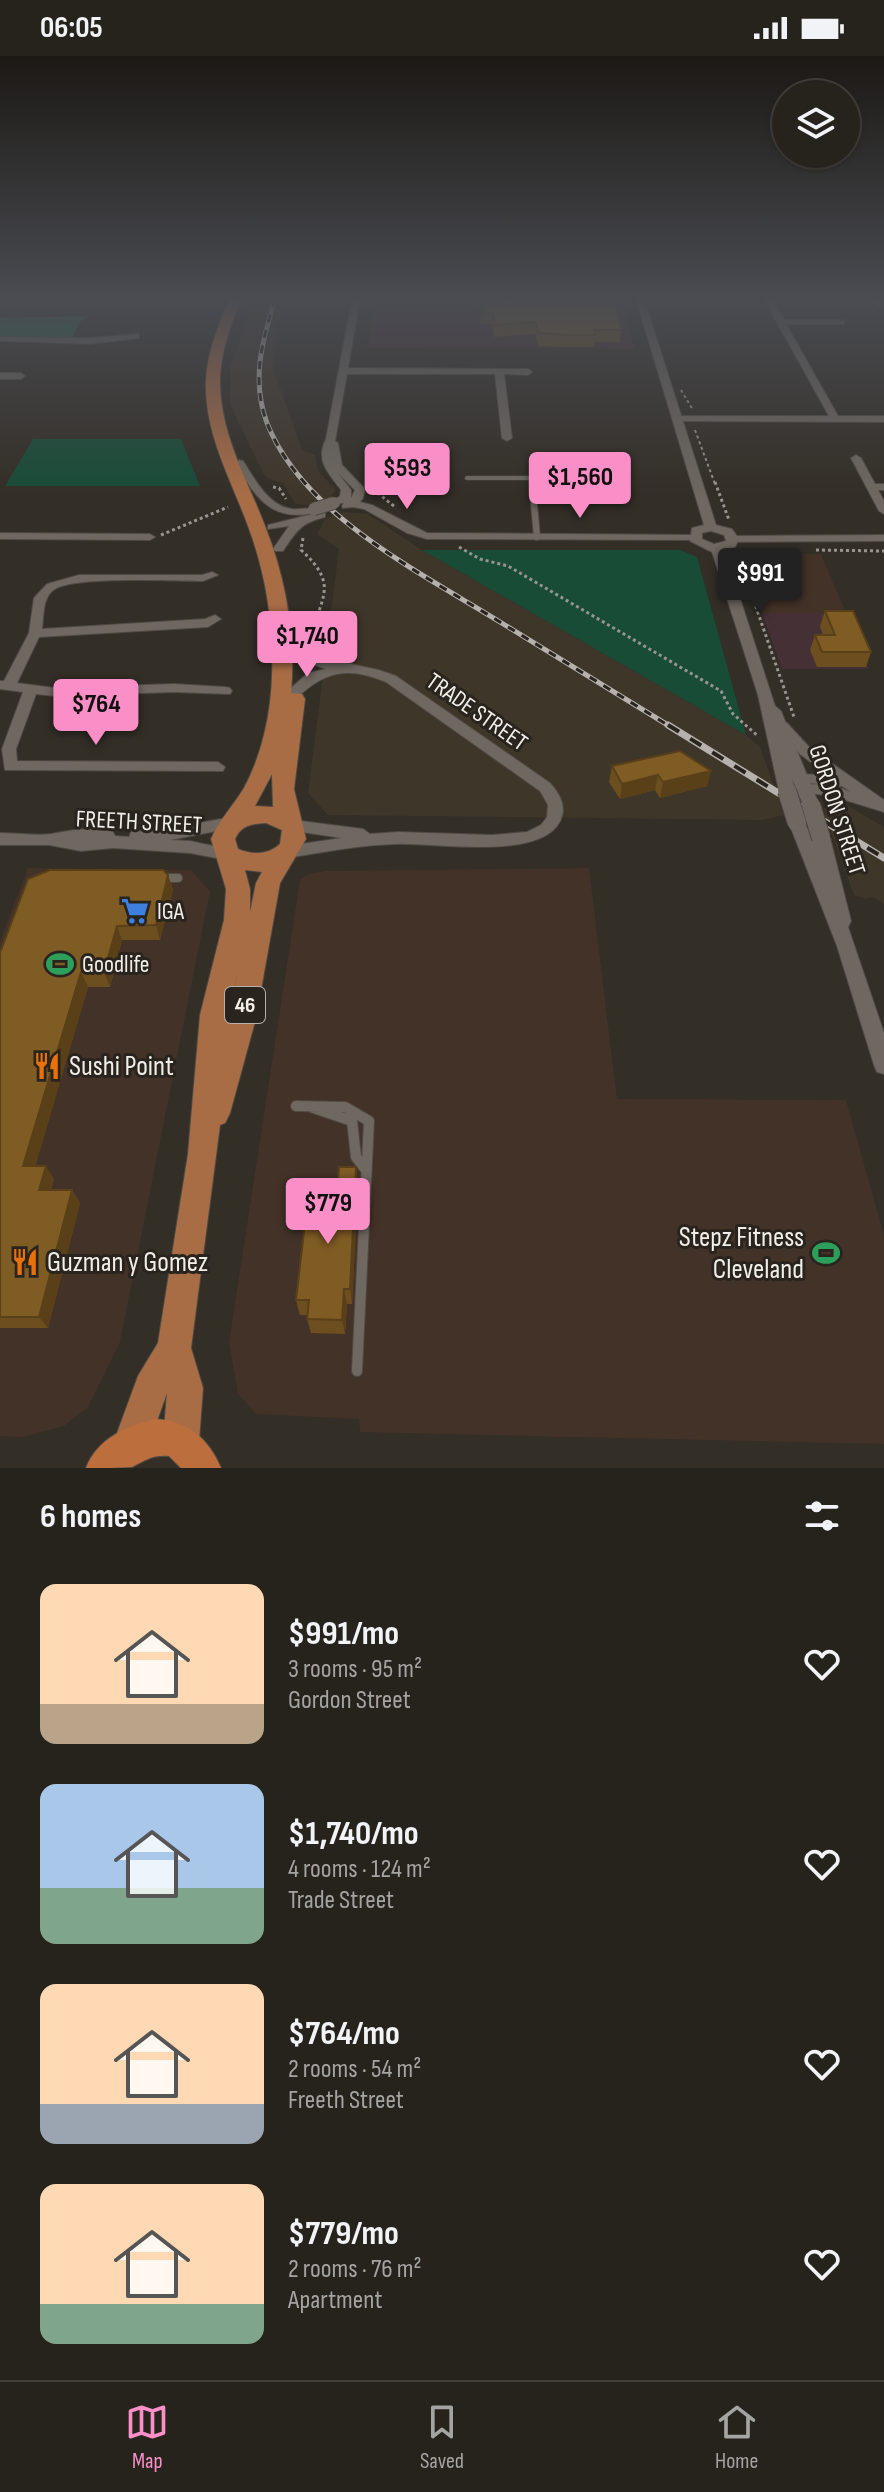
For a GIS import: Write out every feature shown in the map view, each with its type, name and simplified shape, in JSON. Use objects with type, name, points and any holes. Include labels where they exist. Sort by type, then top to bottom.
[{"type":"highway","points":[[104,1468],[131,1444],[157,1437],[192,1455]]},
{"type":"main road","name":"46","points":[[203,1154],[242,1018],[268,883],[294,840],[281,799],[280,781],[296,691],[288,587],[279,549],[234,476],[216,414],[213,382],[216,365]]},
{"type":"main road","name":"46","points":[[131,1444],[150,1388],[174,1348],[203,1154],[213,1026],[239,902],[223,839],[252,797],[262,772],[283,681],[280,623],[268,561],[266,526],[239,463],[226,444]]},
{"type":"main road","points":[[234,822],[266,814],[291,825]]},
{"type":"main road","points":[[227,854],[241,861],[258,863],[285,854]]},
{"type":"main road","name":"46","points":[[174,1348],[185,1388],[192,1455]]},
{"type":"street","points":[[279,549],[291,530],[346,502],[360,489],[337,466],[331,439],[344,365]]},
{"type":"street","points":[[661,365],[711,527]]},
{"type":"street","points":[[805,365],[835,419]]},
{"type":"street","points":[[343,371],[528,372]]},
{"type":"street","points":[[499,372],[507,438]]},
{"type":"street","points":[[0,376],[21,376]]},
{"type":"street","points":[[678,419],[884,419]]},
{"type":"street","points":[[856,458],[884,511]]},
{"type":"street","points":[[239,463],[271,507],[312,517]]},
{"type":"street","points":[[871,487],[884,487]]},
{"type":"street","points":[[346,502],[371,508],[391,522],[416,533],[465,537],[694,538],[703,546],[718,549],[728,547],[734,532]]},
{"type":"street","points":[[266,526],[312,517]]},
{"type":"street","points":[[694,538],[699,529],[711,527],[734,532],[884,538]]},
{"type":"street","points":[[0,536],[150,537]]},
{"type":"street","name":"GORDON STREET","points":[[718,549],[798,789],[821,838],[837,896],[846,946]]},
{"type":"street","points":[[212,575],[203,578],[64,581],[44,591],[40,598],[35,633],[4,685],[103,691],[174,688],[225,691]]},
{"type":"street","points":[[35,633],[208,623],[215,619]]},
{"type":"street","points":[[294,643],[303,655],[315,662]]},
{"type":"street","name":"TRADE STREET","points":[[315,662],[377,672],[391,679],[545,787],[555,798],[554,819],[540,833],[524,838],[399,838]]},
{"type":"street","name":"TRADE STREET","points":[[296,691],[315,675],[349,668]]},
{"type":"street","points":[[31,689],[9,749],[10,766],[218,767]]},
{"type":"street","name":"GORDON STREET","points":[[765,695],[788,724],[798,789],[797,823],[846,946],[884,1065]]},
{"type":"street","points":[[788,724],[805,751],[884,809]]},
{"type":"street","points":[[798,789],[832,778],[854,786]]},
{"type":"street","points":[[798,789],[848,794],[884,809]]},
{"type":"street","name":"FREETH STREET","points":[[0,839],[49,839],[78,834],[166,835],[234,822]]},
{"type":"street","points":[[291,825],[399,838]]},
{"type":"street","points":[[285,854],[399,838]]},
{"type":"street","name":"FREETH STREET","points":[[49,839],[81,845],[113,842],[190,847],[227,854]]},
{"type":"lane","points":[[467,478],[588,478]]},
{"type":"lane","points":[[532,478],[537,537]]},
{"type":"lane","points":[[149,878],[178,878]]},
{"type":"lane","points":[[296,1106],[346,1106],[359,1110],[369,1121],[357,1371]]},
{"type":"path","points":[[698,426],[694,429],[734,532]]},
{"type":"path","points":[[367,485],[403,514]]},
{"type":"path","points":[[273,487],[279,488],[290,504]]},
{"type":"path","points":[[150,537],[167,534],[228,507]]},
{"type":"path","points":[[312,517],[300,548],[319,567],[324,580],[321,607],[310,637],[311,650],[321,655],[315,662]]},
{"type":"path","points":[[750,544],[752,550],[740,553],[739,558],[788,724]]},
{"type":"path","points":[[450,545],[470,551],[480,559],[508,566],[721,691],[733,714],[754,731],[763,744]]},
{"type":"path","points":[[814,550],[884,551]]},
{"type":"shaded area","points":[[231,365],[274,365],[302,450],[315,455],[318,471],[336,490],[329,499],[310,505],[295,504],[283,483],[269,479],[263,473],[230,404]]},
{"type":"shaded area","points":[[344,512],[368,514],[422,550],[746,735],[760,747],[784,815],[763,820],[328,815],[308,793],[339,549],[317,534],[325,519]]},
{"type":"shaded area","points":[[757,554],[821,554],[846,613],[762,613],[749,559]]},
{"type":"shaded area","points":[[762,613],[846,613],[869,669],[782,669]]},
{"type":"shaded area","points":[[833,802],[843,803],[884,827],[884,904],[873,897],[866,899],[854,895],[825,815],[824,808]]},
{"type":"shaded area","points":[[28,868],[191,870],[210,891],[120,1342],[88,1407],[64,1426],[23,1437],[0,1436],[0,941]]},
{"type":"shaded area","points":[[589,868],[617,1099],[846,1100],[884,1235],[884,1444],[360,1432],[359,1419],[256,1414],[238,1394],[229,1342],[300,880],[325,871]]},
{"type":"green space","points":[[33,439],[181,439],[200,486],[5,486]]},
{"type":"green space","points":[[422,550],[680,550],[697,557],[746,735]]},
{"type":"building","points":[[825,611],[853,611],[871,652],[822,652],[815,635],[835,635]]},
{"type":"building","points":[[680,751],[711,771],[663,782],[658,775],[622,784],[612,766]]},
{"type":"building","points":[[50,870],[163,870],[168,875],[156,925],[117,926],[104,972],[81,972],[23,1166],[46,1166],[39,1190],[72,1190],[39,1317],[0,1317],[0,953],[28,879]]},
{"type":"building","points":[[339,1167],[356,1167],[350,1289],[344,1289],[342,1320],[307,1319],[309,1300],[296,1300],[310,1180],[338,1181]]},
{"type":"railway","points":[[260,365],[260,392],[267,423],[284,456],[307,486],[336,513],[401,562],[671,727]]},
{"type":"railway","points":[[668,725],[884,858]]},
{"type":"place","name":"IGA","points":[[135,911]]},
{"type":"place","name":"Goodlife","points":[[60,964]]},
{"type":"place","name":"Sushi Point","points":[[47,1066]]},
{"type":"place","name":"Stepz Fitness Cleveland","points":[[826,1253]]},
{"type":"place","name":"Guzman y Gomez","points":[[25,1262]]}]
